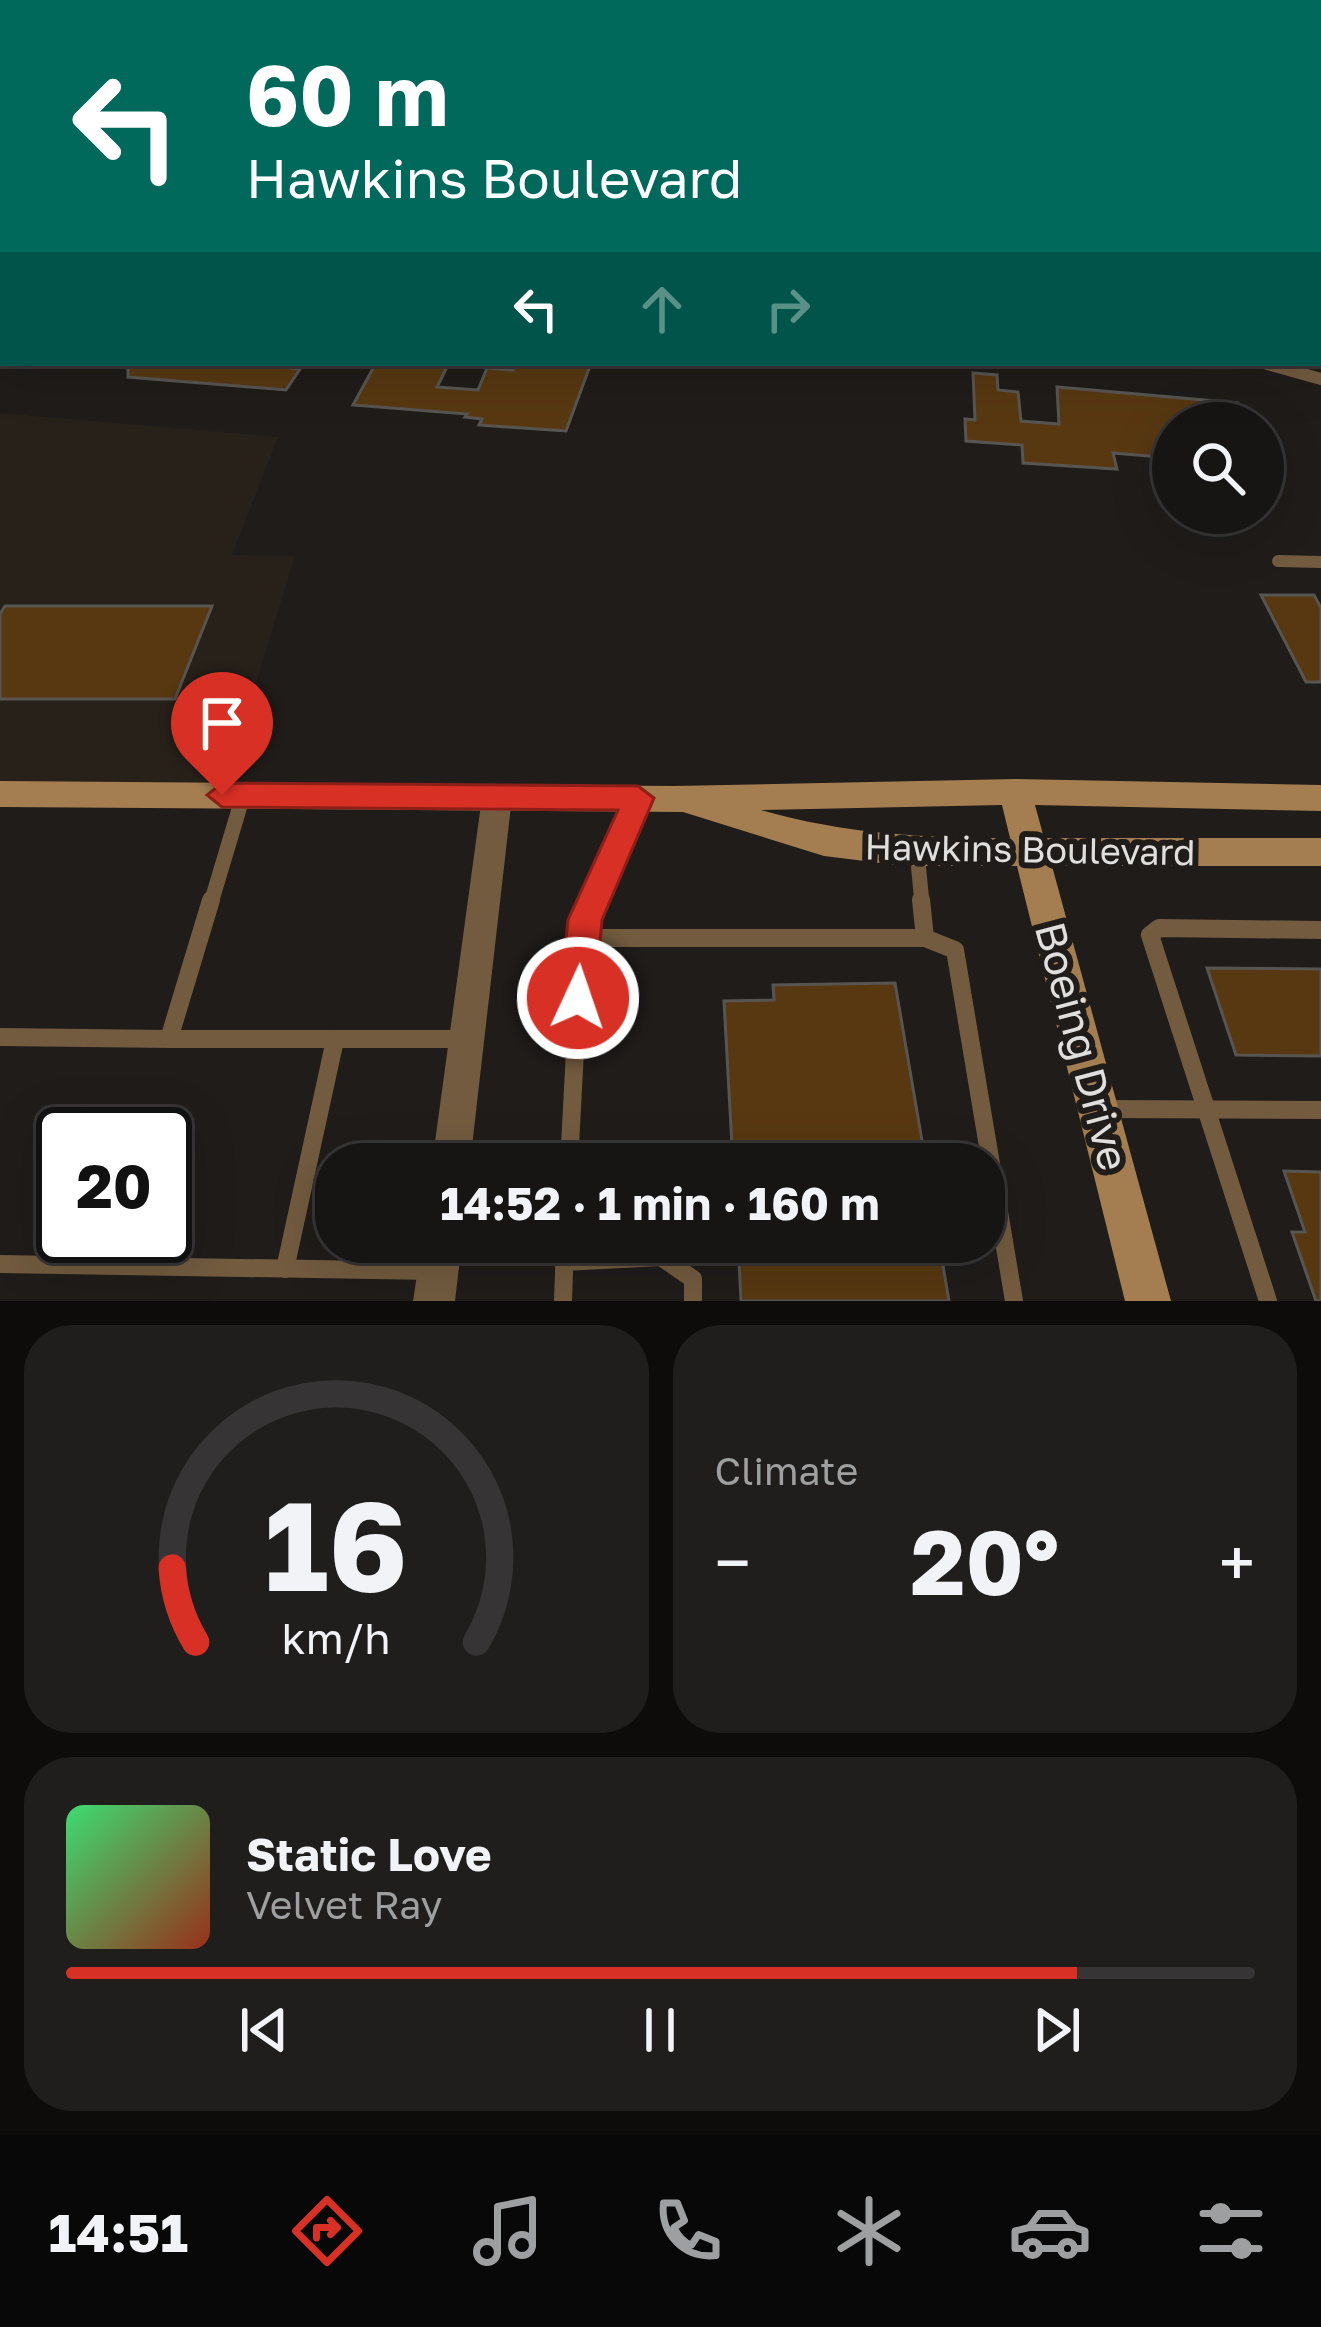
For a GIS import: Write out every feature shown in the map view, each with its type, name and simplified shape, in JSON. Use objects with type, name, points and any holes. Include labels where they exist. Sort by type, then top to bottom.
[{"type":"street","points":[[643,0],[655,0]]},
{"type":"street","name":"Hawkins Boulevard","points":[[0,794],[674,799],[1015,792],[1321,798]]},
{"type":"street","name":"Boeing Drive","points":[[1015,792],[1148,1301]]},
{"type":"street","points":[[455,1143],[497,797]]},
{"type":"street","name":"Hawkins Boulevard","points":[[674,799],[780,832],[917,852],[1321,852]]},
{"type":"lane","points":[[1275,366],[1321,379]]},
{"type":"lane","points":[[1279,562],[1321,562]]},
{"type":"lane","points":[[169,1039],[243,796]]},
{"type":"lane","points":[[570,1143],[581,938],[638,798]]},
{"type":"lane","points":[[917,852],[925,938]]},
{"type":"lane","points":[[1268,1301],[1150,935],[1159,928],[1321,930]]},
{"type":"lane","points":[[581,938],[925,938],[955,950],[1014,1301]]},
{"type":"lane","points":[[0,1037],[467,1039]]},
{"type":"lane","points":[[285,1269],[335,1040]]},
{"type":"lane","points":[[1100,1109],[1321,1110]]},
{"type":"lane","points":[[562,1301],[564,1263]]},
{"type":"lane","points":[[670,1263],[693,1279],[693,1301]]},
{"type":"lane","points":[[0,1264],[438,1272]]},
{"type":"shaded area","points":[[0,413],[278,437],[232,555],[295,556],[222,795],[0,794]]},
{"type":"building","points":[[128,366],[300,369],[286,390],[128,377]]},
{"type":"building","points":[[374,366],[448,366],[437,387],[478,390],[487,368],[590,366],[566,431],[479,425],[482,419],[465,417],[467,414],[353,405]]},
{"type":"building","points":[[973,373],[997,375],[998,390],[1018,392],[1021,421],[1059,424],[1057,387],[1227,402],[1152,402],[1152,456],[1113,453],[1117,469],[1023,463],[1022,445],[966,441],[965,419],[975,420]]},
{"type":"building","points":[[1261,595],[1314,595],[1321,608],[1321,682],[1306,682]]},
{"type":"building","points":[[5,606],[212,606],[175,699],[0,699],[0,614]]},
{"type":"building","points":[[1207,968],[1321,969],[1321,1056],[1236,1055]]},
{"type":"building","points":[[895,983],[922,1143],[732,1143],[724,1001],[774,1000],[773,985]]},
{"type":"building","points":[[1284,1171],[1321,1172],[1321,1301],[1316,1301],[1292,1232],[1305,1232]]},
{"type":"building","points":[[739,1263],[943,1263],[949,1301],[741,1301]]},
{"type":"route","points":[[222,795],[638,798],[585,920],[578,998]]}]
